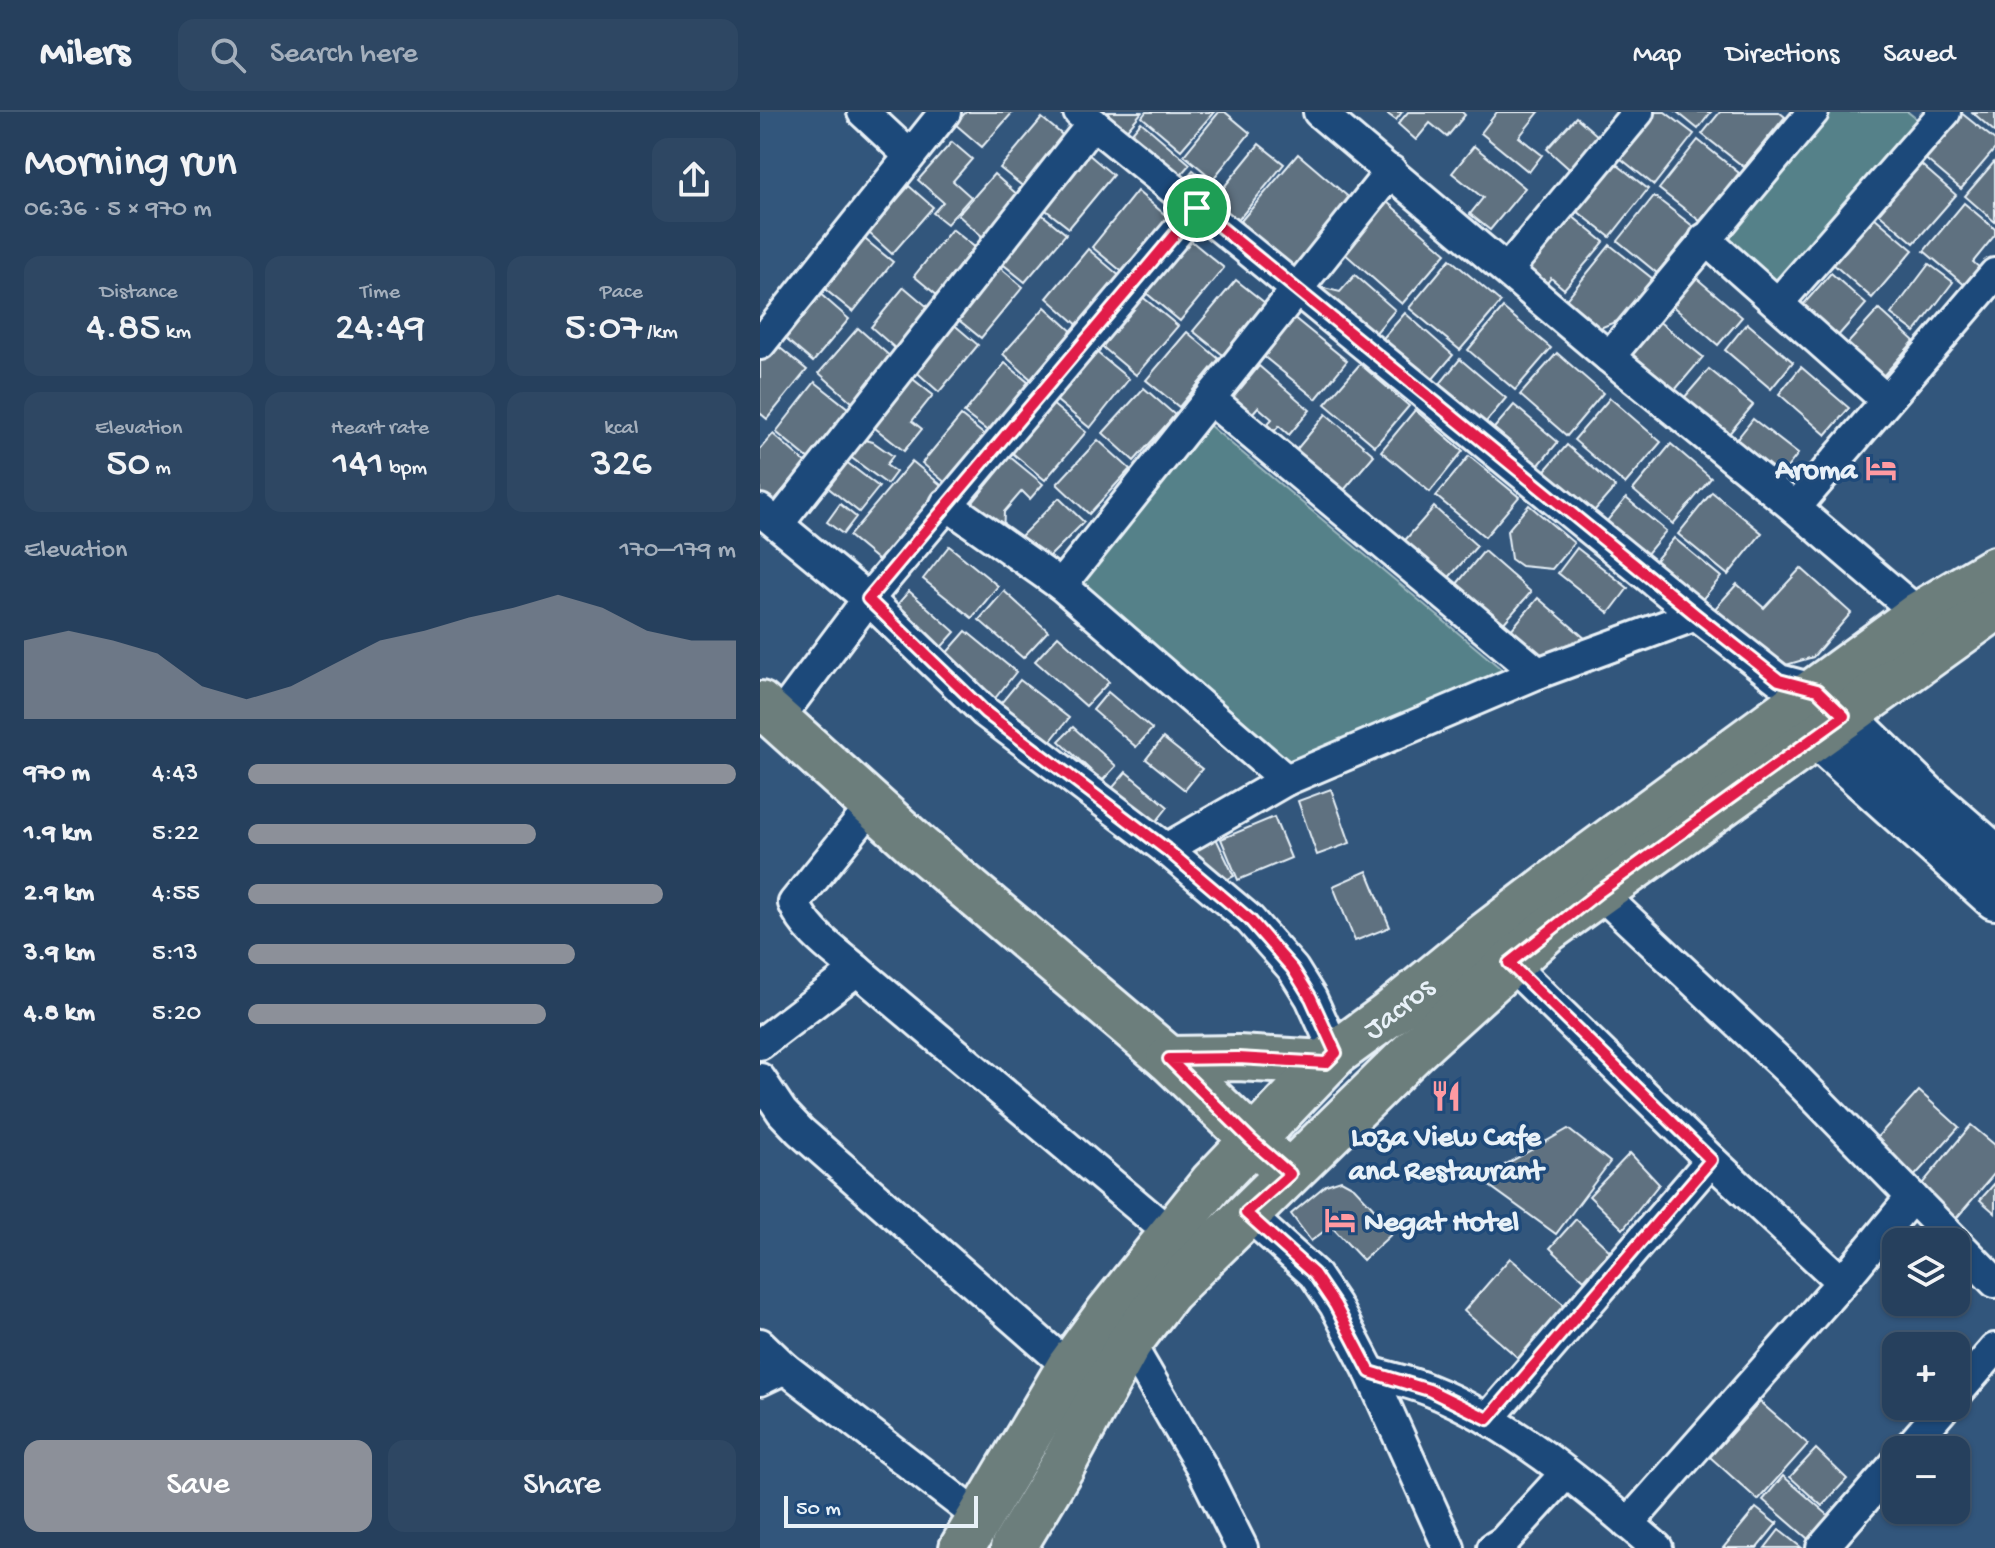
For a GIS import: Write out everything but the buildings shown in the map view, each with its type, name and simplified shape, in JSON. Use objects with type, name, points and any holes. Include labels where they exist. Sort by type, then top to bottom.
[{"type":"main road","name":"Jacros","points":[[971,1533],[1069,1367],[1109,1312],[1212,1183],[1331,1058],[1388,1015],[1599,892],[1919,614],[1995,569]]},
{"type":"main road","points":[[1809,707],[1995,608]]},
{"type":"main road","name":"Jacros","points":[[1013,1548],[1129,1343],[1168,1292],[1415,1050],[1496,950],[1809,707]]},
{"type":"main road","points":[[1809,707],[1925,795],[1995,856]]},
{"type":"main road","points":[[1809,707],[1995,898]]},
{"type":"main road","points":[[769,711],[873,805],[1169,1059],[1290,1174]]},
{"type":"main road","points":[[1169,1059],[1331,1058]]},
{"type":"street","points":[[863,112],[909,155]]},
{"type":"street","points":[[766,327],[945,112]]},
{"type":"street","points":[[1319,112],[1919,614]]},
{"type":"street","points":[[1609,357],[1813,112]]},
{"type":"street","points":[[1778,303],[1938,115]]},
{"type":"street","points":[[1507,270],[1623,117]]},
{"type":"street","points":[[1331,1058],[1311,998],[1293,969],[1250,920],[1166,849],[985,712],[868,599],[769,517],[1086,118],[1809,707]]},
{"type":"street","points":[[1061,585],[1391,171]]},
{"type":"street","points":[[769,711],[868,599],[1197,208]]},
{"type":"street","points":[[1705,239],[1886,400]]},
{"type":"street","points":[[1795,508],[1995,274]]},
{"type":"street","points":[[1210,399],[1538,673]]},
{"type":"street","points":[[946,504],[1061,585],[1286,780]]},
{"type":"street","points":[[1166,849],[1286,780],[1538,673],[1696,615]]},
{"type":"street","points":[[873,805],[794,903],[799,915],[811,930],[857,970],[1172,1235]]},
{"type":"street","points":[[1599,892],[1785,1067],[1995,1282]]},
{"type":"street","points":[[1496,950],[1711,1160],[1842,1282]]},
{"type":"street","points":[[760,1044],[857,970]]},
{"type":"street","points":[[760,1079],[782,1112],[800,1131],[1069,1367]]},
{"type":"street","points":[[1488,1419],[1711,1160]]},
{"type":"street","points":[[1628,1524],[1842,1282],[1912,1197]]},
{"type":"street","points":[[1246,1213],[1314,1274],[1335,1305],[1370,1372],[1449,1548]]},
{"type":"street","points":[[1129,1343],[1201,1466],[1242,1548]]},
{"type":"street","points":[[760,1344],[773,1374],[971,1533]]},
{"type":"street","points":[[1970,1378],[1995,1349]]},
{"type":"street","points":[[1370,1372],[1429,1390],[1488,1419],[1566,1473],[1657,1548]]},
{"type":"street","points":[[1919,1436],[1933,1420]]},
{"type":"street","points":[[1493,1548],[1503,1542],[1566,1473]]},
{"type":"street","points":[[1822,1548],[1882,1479]]},
{"type":"green space","points":[[1825,112],[1908,112],[1930,130],[1785,308],[1713,249]]},
{"type":"green space","points":[[1209,425],[1511,677],[1296,775],[1072,587]]},
{"type":"place","name":"Aroma","points":[[1881,468]]},
{"type":"place","name":"Loza View Cafe and Restaurant","points":[[1446,1096]]},
{"type":"place","name":"Negat Hotel","points":[[1340,1220]]},
{"type":"route","points":[[1197,208],[1696,615],[1779,680],[1817,690],[1844,716],[1546,931],[1509,963],[1711,1160],[1488,1419],[1429,1390],[1370,1372],[1335,1305],[1314,1274],[1246,1213],[1290,1174],[1169,1059],[1238,1058],[1326,1063],[1336,1053],[1311,998],[1293,969],[1250,920],[1166,849],[985,712],[868,599],[1197,208]]}]
